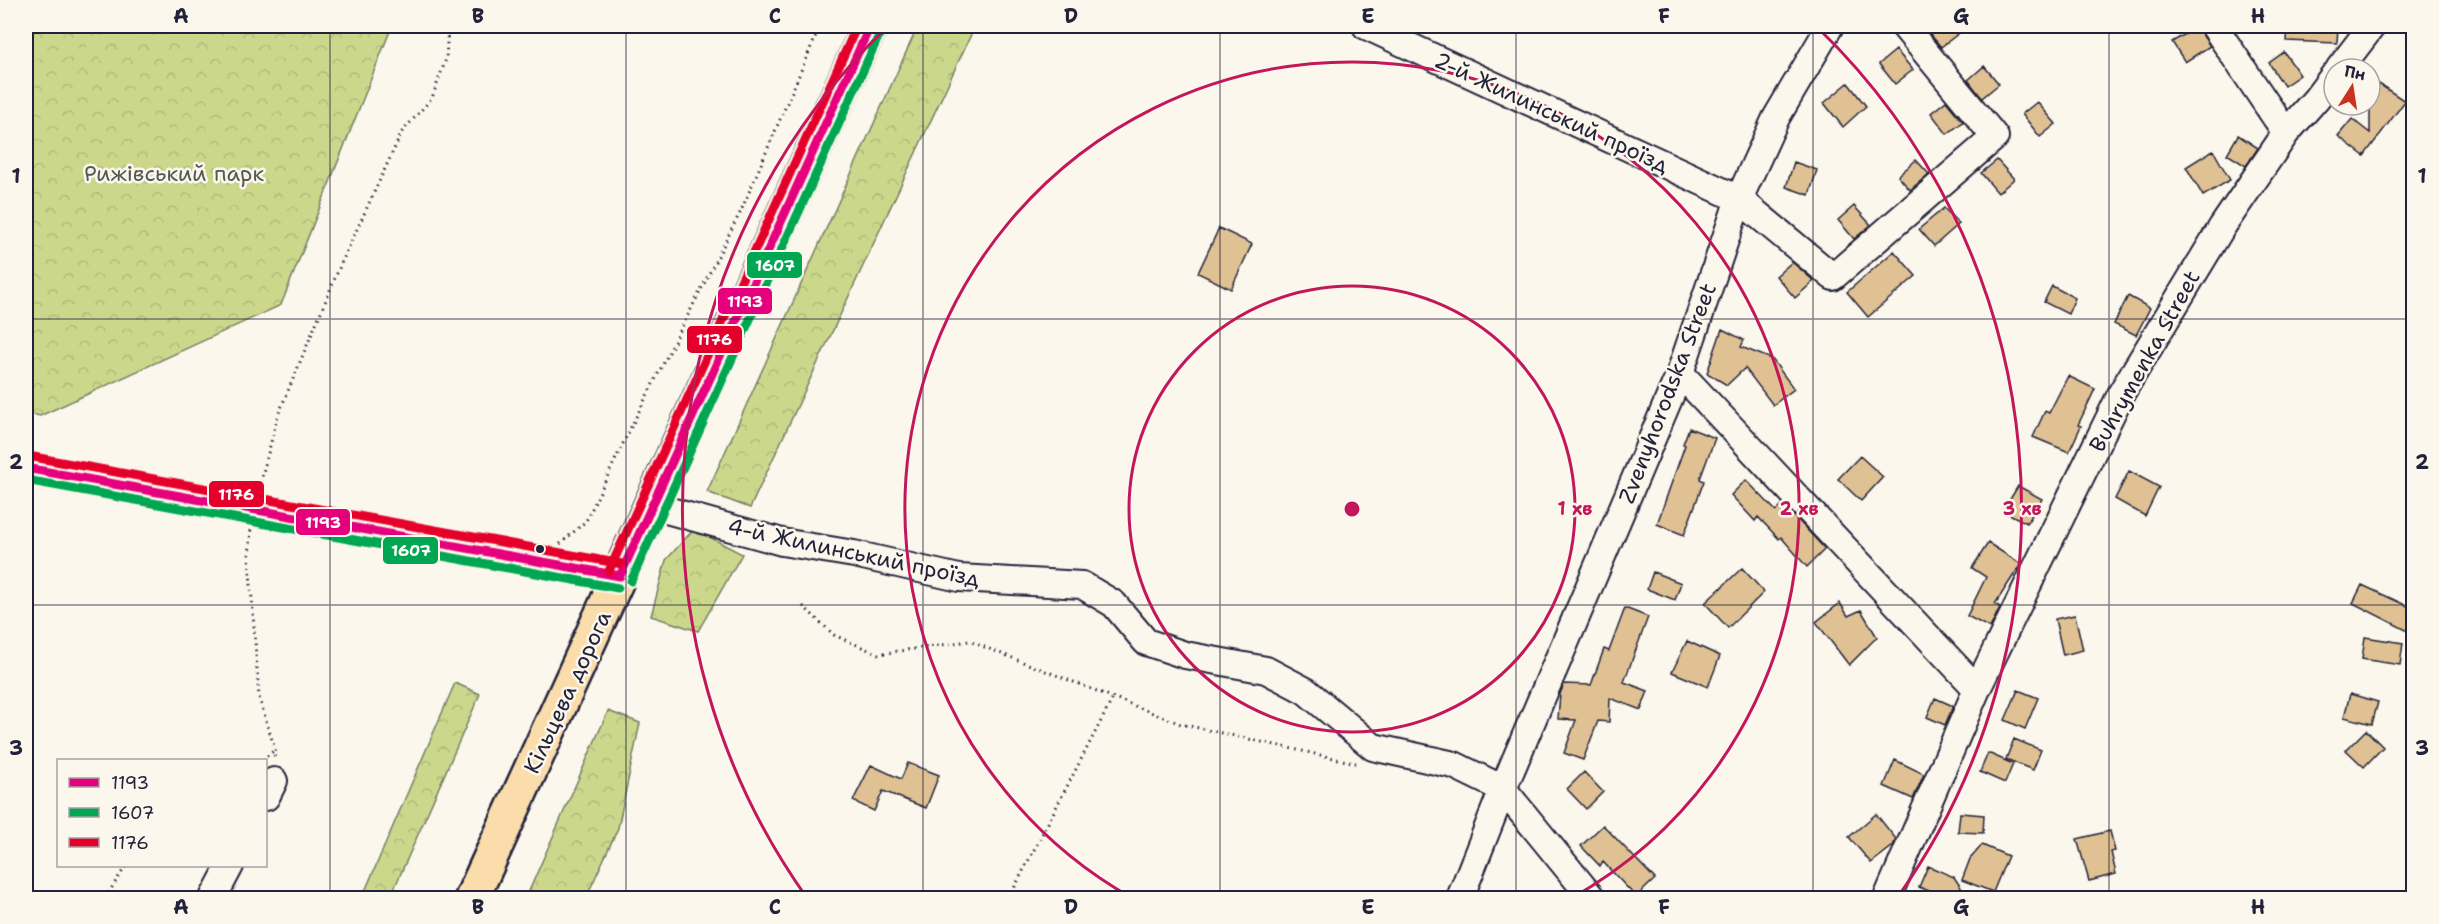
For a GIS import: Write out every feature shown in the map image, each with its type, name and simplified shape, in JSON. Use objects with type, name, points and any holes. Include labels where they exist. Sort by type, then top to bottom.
[{"type":"highway","name":"Кільцева дорога","points":[[472,898],[870,26]]},
{"type":"street","name":"2-й Жилинський проїзд","points":[[1366,26],[1739,199],[1833,277],[1995,137],[1904,26]]},
{"type":"street","name":"Zvenyhorodska Street","points":[[1460,898],[1503,789],[1680,373],[1739,199],[1776,118],[1830,26]]},
{"type":"street","points":[[2214,26],[2286,133]]},
{"type":"street","points":[[2348,57],[2372,26]]},
{"type":"street","name":"Buhrymenka Street","points":[[1887,898],[1977,689],[2122,392],[2222,227],[2286,133],[2322,91]]},
{"type":"street","points":[[1680,373],[1977,689]]},
{"type":"street","points":[[26,468],[620,576]]},
{"type":"street","name":"4-й Жилинський проїзд","points":[[652,506],[782,542],[854,554],[959,578],[1082,585],[1114,604],[1146,642],[1185,656],[1266,670],[1306,691],[1373,747],[1454,765],[1503,789]]},
{"type":"street","points":[[1503,789],[1592,898]]},
{"type":"street","points":[[213,898],[229,867]]},
{"type":"path","points":[[267,779],[275,750],[259,697],[249,557],[253,509],[278,415],[340,266],[402,132],[432,98],[446,59],[448,26]]},
{"type":"path","points":[[549,563],[562,540],[586,521],[631,426],[741,211],[820,26]]},
{"type":"path","points":[[803,606],[834,635],[878,654],[969,642],[1181,724],[1363,764]]},
{"type":"path","points":[[1009,898],[1113,697]]},
{"type":"path","points":[[267,779],[275,750]]},
{"type":"path","points":[[105,898],[125,867]]},
{"type":"green space","name":"Рижівський парк","points":[[26,26],[392,26],[281,305],[40,416],[26,413]]},
{"type":"green space","points":[[918,26],[975,26],[750,508],[707,492]]},
{"type":"green space","points":[[694,529],[742,554],[698,631],[651,616],[666,560]]},
{"type":"green space","points":[[455,683],[480,694],[390,898],[362,898]]},
{"type":"green space","points":[[608,711],[640,723],[618,828],[586,898],[526,898]]},
{"type":"building","points":[[1923,26],[1968,26],[1941,47]]},
{"type":"building","points":[[2288,26],[2338,26],[2337,43],[2287,41]]},
{"type":"building","points":[[2197,27],[2210,46],[2185,62],[2172,42]]},
{"type":"building","points":[[1896,50],[1913,70],[1895,84],[1879,64]]},
{"type":"building","points":[[2284,52],[2300,75],[2284,86],[2269,63]]},
{"type":"building","points":[[1984,66],[1999,84],[1982,98],[1968,80]]},
{"type":"building","points":[[1848,83],[1866,106],[1843,127],[1824,103]]},
{"type":"building","points":[[2382,86],[2405,101],[2364,156],[2338,136],[2352,119],[2370,133],[2370,117],[2382,117]]},
{"type":"building","points":[[1946,101],[1963,122],[1947,134],[1931,113]]},
{"type":"building","points":[[2037,102],[2056,124],[2040,137],[2022,114]]},
{"type":"building","points":[[2238,135],[2258,148],[2246,166],[2227,154]]},
{"type":"building","points":[[2213,150],[2230,180],[2203,196],[2186,167]]},
{"type":"building","points":[[1916,160],[1929,174],[1910,190],[1898,176]]},
{"type":"building","points":[[1997,160],[2014,179],[1998,193],[1981,173]]},
{"type":"building","points":[[1794,162],[1817,170],[1809,195],[1786,187]]},
{"type":"building","points":[[1854,206],[1871,225],[1854,239],[1838,220]]},
{"type":"building","points":[[1944,208],[1959,224],[1934,246],[1919,229]]},
{"type":"building","points":[[1219,228],[1252,244],[1231,289],[1198,273]]},
{"type":"building","points":[[1894,251],[1916,276],[1868,317],[1847,292]]},
{"type":"building","points":[[1792,262],[1814,281],[1795,298],[1776,276]]},
{"type":"building","points":[[2052,286],[2075,298],[2068,314],[2044,302]]},
{"type":"building","points":[[2128,296],[2150,308],[2136,335],[2114,324]]},
{"type":"building","points":[[1722,329],[1744,340],[1741,347],[1772,359],[1794,389],[1773,405],[1745,368],[1727,385],[1707,373]]},
{"type":"building","points":[[2068,376],[2095,389],[2078,425],[2081,426],[2069,452],[2033,437],[2045,411],[2049,413]]},
{"type":"building","points":[[1689,428],[1715,438],[1700,479],[1704,481],[1684,535],[1657,524]]},
{"type":"building","points":[[1860,456],[1883,477],[1861,501],[1838,479]]},
{"type":"building","points":[[2129,471],[2159,487],[2145,516],[2115,499]]},
{"type":"building","points":[[1746,480],[1776,511],[1783,504],[1825,549],[1807,567],[1781,537],[1779,539],[1758,517],[1755,521],[1731,495]]},
{"type":"building","points":[[2018,486],[2042,499],[2027,523],[2003,511]]},
{"type":"building","points":[[1988,543],[2021,564],[1995,604],[2000,607],[1990,628],[1967,616],[1986,577],[1972,568]]},
{"type":"building","points":[[1742,568],[1764,592],[1728,628],[1705,603]]},
{"type":"building","points":[[1653,572],[1681,583],[1675,600],[1647,589]]},
{"type":"building","points":[[2362,585],[2414,609],[2414,634],[2353,603]]},
{"type":"building","points":[[1840,603],[1848,616],[1861,610],[1877,637],[1849,665],[1816,622]]},
{"type":"building","points":[[1625,608],[1648,617],[1624,682],[1648,691],[1641,710],[1610,698],[1609,722],[1598,721],[1583,760],[1564,753],[1576,720],[1558,719],[1560,694],[1564,684],[1591,685],[1604,649],[1609,651]]},
{"type":"building","points":[[2075,615],[2083,650],[2063,655],[2055,619]]},
{"type":"building","points":[[2365,637],[2403,643],[2400,665],[2362,659]]},
{"type":"building","points":[[1687,641],[1720,656],[1708,687],[1672,672]]},
{"type":"building","points":[[2018,690],[2038,698],[2025,729],[2005,720]]},
{"type":"building","points":[[2350,694],[2378,702],[2372,724],[2344,717]]},
{"type":"building","points":[[1935,698],[1953,706],[1945,725],[1927,717]]},
{"type":"building","points":[[2366,730],[2383,747],[2364,767],[2346,750]]},
{"type":"building","points":[[2014,739],[2041,750],[2033,770],[2006,759]]},
{"type":"building","points":[[1988,753],[2013,764],[2005,783],[1980,772]]},
{"type":"building","points":[[1895,760],[1924,774],[1913,799],[1884,786]]},
{"type":"building","points":[[908,763],[939,775],[926,808],[883,791],[874,811],[853,801],[871,765],[901,779]]},
{"type":"building","points":[[1584,772],[1603,792],[1586,809],[1567,789]]},
{"type":"building","points":[[1960,813],[1984,815],[1983,833],[1958,832]]},
{"type":"building","points":[[1876,814],[1896,839],[1893,846],[1871,863],[1849,837]]},
{"type":"building","points":[[1603,825],[1655,879],[1636,897],[1603,862],[1600,866],[1581,846]]},
{"type":"building","points":[[2110,831],[2115,851],[2111,852],[2116,874],[2089,881],[2077,839]]},
{"type":"building","points":[[1982,845],[2008,856],[1993,892],[1962,880],[1970,859]]},
{"type":"building","points":[[1928,866],[1954,877],[1968,898],[1947,898],[1919,887]]},
{"type":"transit line","name":"1176","points":[[609,571],[857,26]]},
{"type":"transit line","name":"1193","points":[[620,576],[870,26]]},
{"type":"transit line","name":"1607","points":[[631,581],[881,31]]},
{"type":"transit line","name":"1176","points":[[28,456],[622,564]]},
{"type":"transit line","name":"1193","points":[[26,468],[620,576]]},
{"type":"transit line","name":"1607","points":[[26,480],[618,588]]}]
